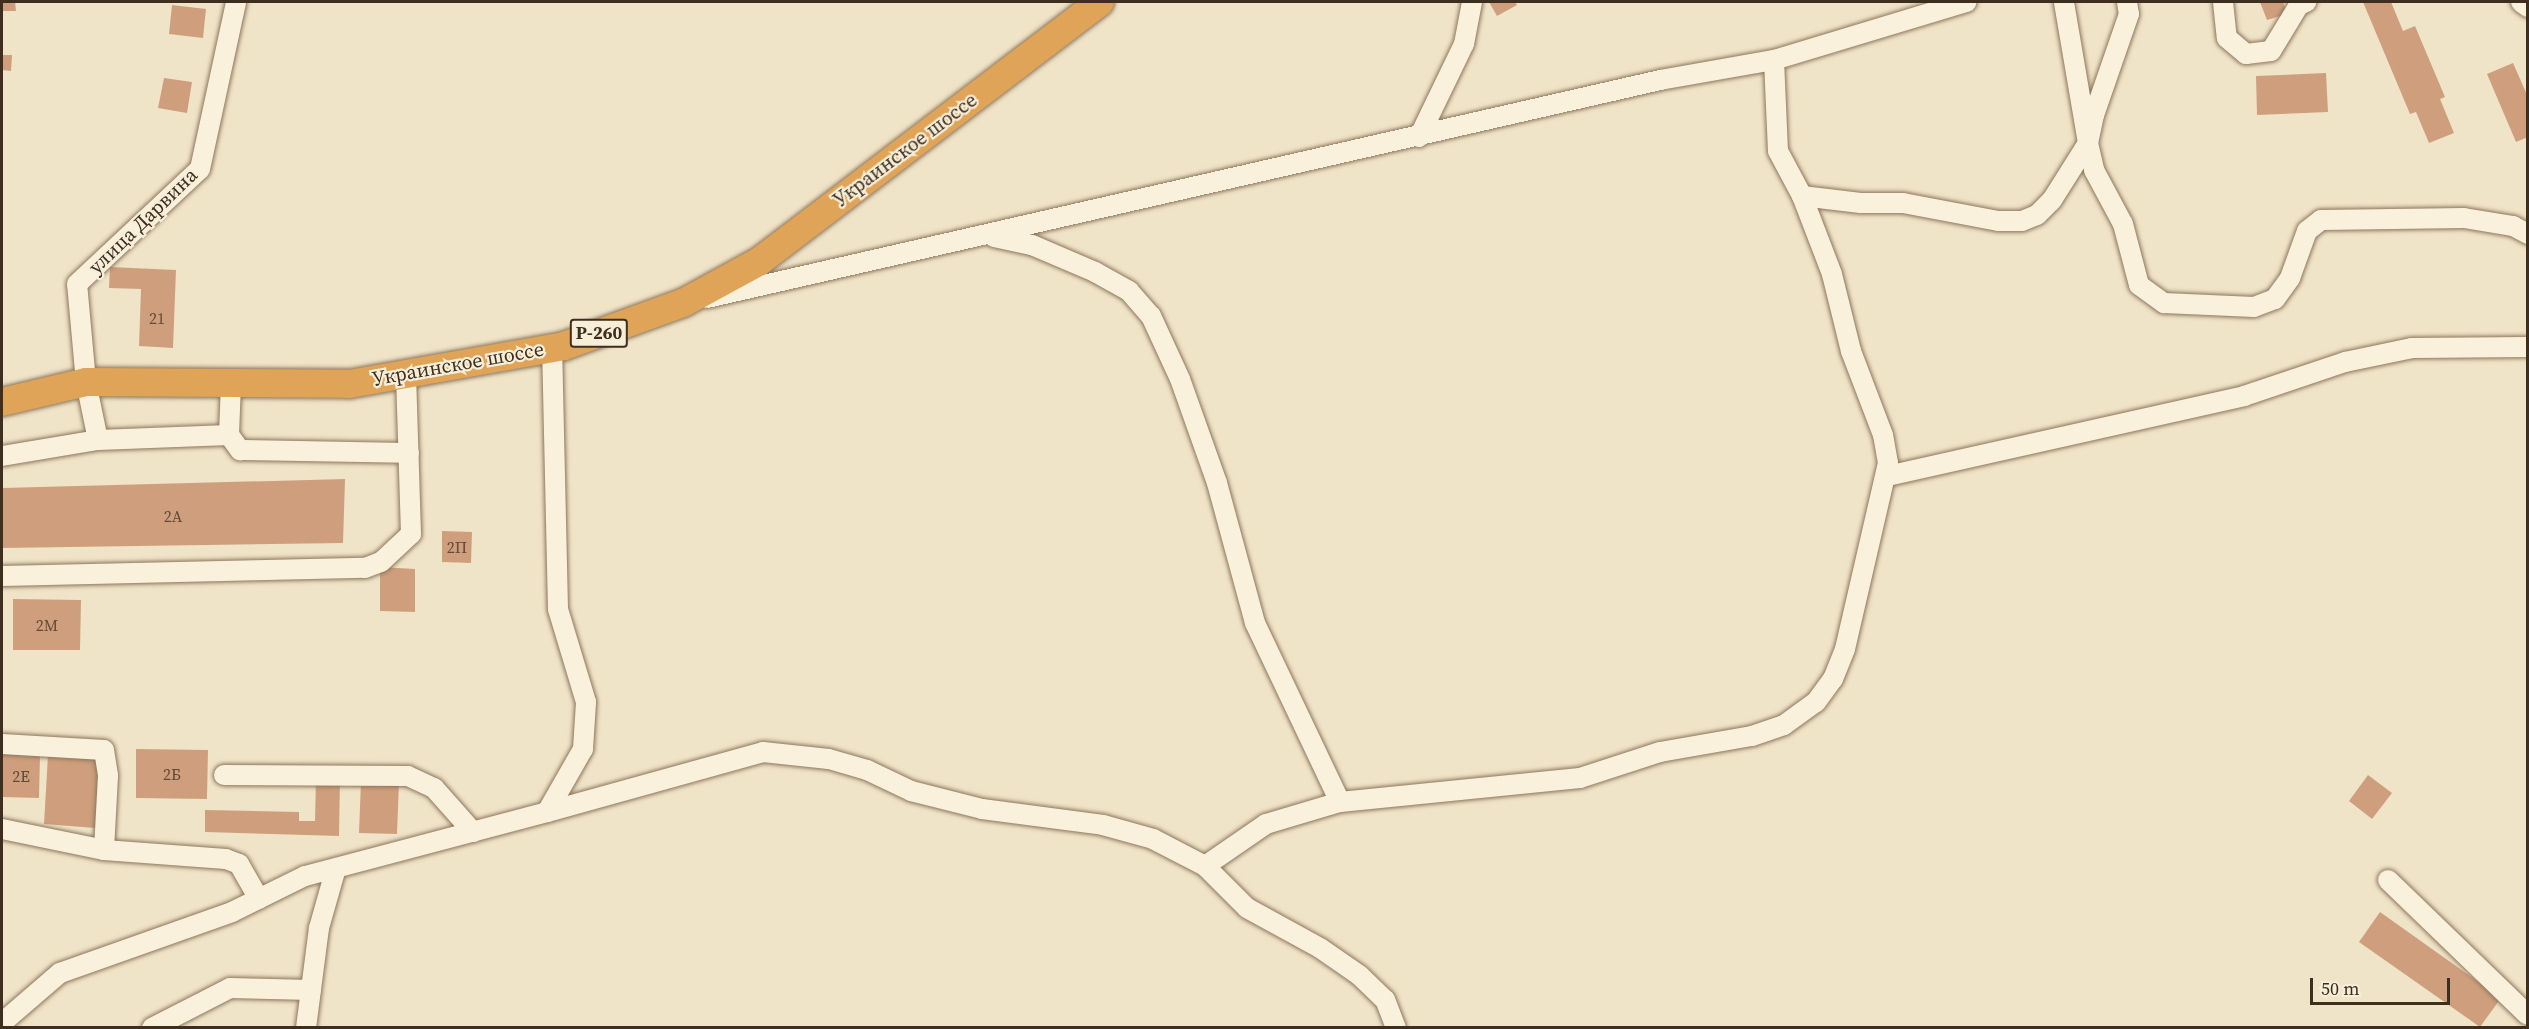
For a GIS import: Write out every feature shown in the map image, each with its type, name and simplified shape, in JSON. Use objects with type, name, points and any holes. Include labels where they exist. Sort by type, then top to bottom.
[{"type":"highway","name":"Украинское шоссе","points":[[2,402],[86,382],[349,384],[552,348],[683,303],[760,261],[1100,2]]},
{"type":"street","name":"улица Дарвина","points":[[98,440],[86,382],[77,284],[200,169],[236,2]]},
{"type":"street","points":[[1419,137],[1464,44],[1472,2]]},
{"type":"street","points":[[683,303],[988,236],[1660,81],[1774,60],[1965,2]]},
{"type":"street","points":[[2064,2],[2094,170],[2124,224],[2139,285],[2164,303],[2254,307],[2275,299],[2290,278],[2307,231],[2320,219],[2464,218],[2513,226],[2528,234]]},
{"type":"street","points":[[1802,196],[1861,203],[1903,203],[2022,221],[2037,216],[2052,200],[2088,143],[2094,115],[2129,14],[2127,2]]},
{"type":"street","points":[[2223,2],[2227,38],[2246,54],[2271,51],[2299,5],[2306,2]]},
{"type":"street","points":[[2521,2],[2528,7]]},
{"type":"street","points":[[1205,866],[1266,824],[1340,802],[1580,778],[1659,752],[1752,736],[1784,725],[1816,702],[1833,679],[1841,659],[1887,476],[1883,435],[1851,351],[1832,274],[1802,196],[1778,151],[1774,60]]},
{"type":"street","points":[[988,236],[1032,245],[1095,272],[1129,291],[1151,316],[1180,379],[1218,483],[1255,623],[1340,802]]},
{"type":"street","points":[[1887,476],[2244,396],[2344,362],[2412,348],[2528,347]]},
{"type":"street","points":[[548,812],[583,749],[586,702],[558,609],[552,348]]},
{"type":"street","points":[[2,576],[365,568],[381,562],[411,534],[406,374]]},
{"type":"street","points":[[231,383],[229,435],[240,450],[251,453],[409,453]]},
{"type":"street","points":[[2,456],[98,440],[229,435]]},
{"type":"street","points":[[2,744],[104,750],[108,776],[104,850]]},
{"type":"street","points":[[2,1023],[60,973],[143,946],[259,899],[305,876],[763,752],[829,759],[867,770],[911,791],[982,809],[1103,825],[1154,838],[1205,866],[1247,908],[1320,948],[1359,975],[1385,1000],[1396,1028]]},
{"type":"street","points":[[224,775],[408,776],[434,789],[473,832]]},
{"type":"street","points":[[2,829],[104,850],[226,859],[239,864],[259,899]]},
{"type":"street","points":[[306,1028],[319,928],[336,868]]},
{"type":"street","points":[[2388,879],[2528,1015]]},
{"type":"street","points":[[152,1028],[230,988],[310,990]]},
{"type":"building","points":[[2,2],[15,2],[16,11],[2,11]]},
{"type":"building","points":[[1489,2],[1515,2],[1517,5],[1497,16]]},
{"type":"building","points":[[2260,2],[2283,2],[2287,14],[2267,20]]},
{"type":"building","points":[[2363,2],[2391,2],[2403,31],[2415,26],[2445,97],[2440,99],[2454,133],[2429,143],[2416,112],[2410,114]]},
{"type":"building","points":[[172,5],[206,9],[203,38],[169,34]]},
{"type":"building","points":[[2,55],[12,55],[11,71],[2,70]]},
{"type":"building","points":[[2513,63],[2528,97],[2528,137],[2516,142],[2487,74]]},
{"type":"building","points":[[2326,73],[2328,112],[2257,115],[2256,76]]},
{"type":"building","points":[[164,78],[192,82],[187,113],[158,108]]},
{"type":"building","points":[[110,267],[176,270],[173,348],[139,346],[141,289],[109,288]]},
{"type":"building","points":[[345,479],[343,543],[2,548],[2,488]]},
{"type":"building","points":[[442,531],[472,532],[471,563],[442,562]]},
{"type":"building","points":[[380,567],[415,569],[415,612],[380,611]]},
{"type":"building","points":[[13,599],[81,600],[80,650],[13,650]]},
{"type":"building","points":[[136,749],[208,750],[207,799],[136,798]]},
{"type":"building","points":[[2,754],[40,755],[39,798],[2,797]]},
{"type":"building","points":[[48,755],[99,758],[95,828],[44,824]]},
{"type":"building","points":[[2368,775],[2392,793],[2372,819],[2349,801]]},
{"type":"building","points":[[316,777],[340,777],[339,836],[205,832],[205,810],[299,812],[299,821],[315,821]]},
{"type":"building","points":[[361,781],[399,782],[397,834],[359,833]]},
{"type":"building","points":[[2380,912],[2501,998],[2480,1027],[2359,942]]}]
